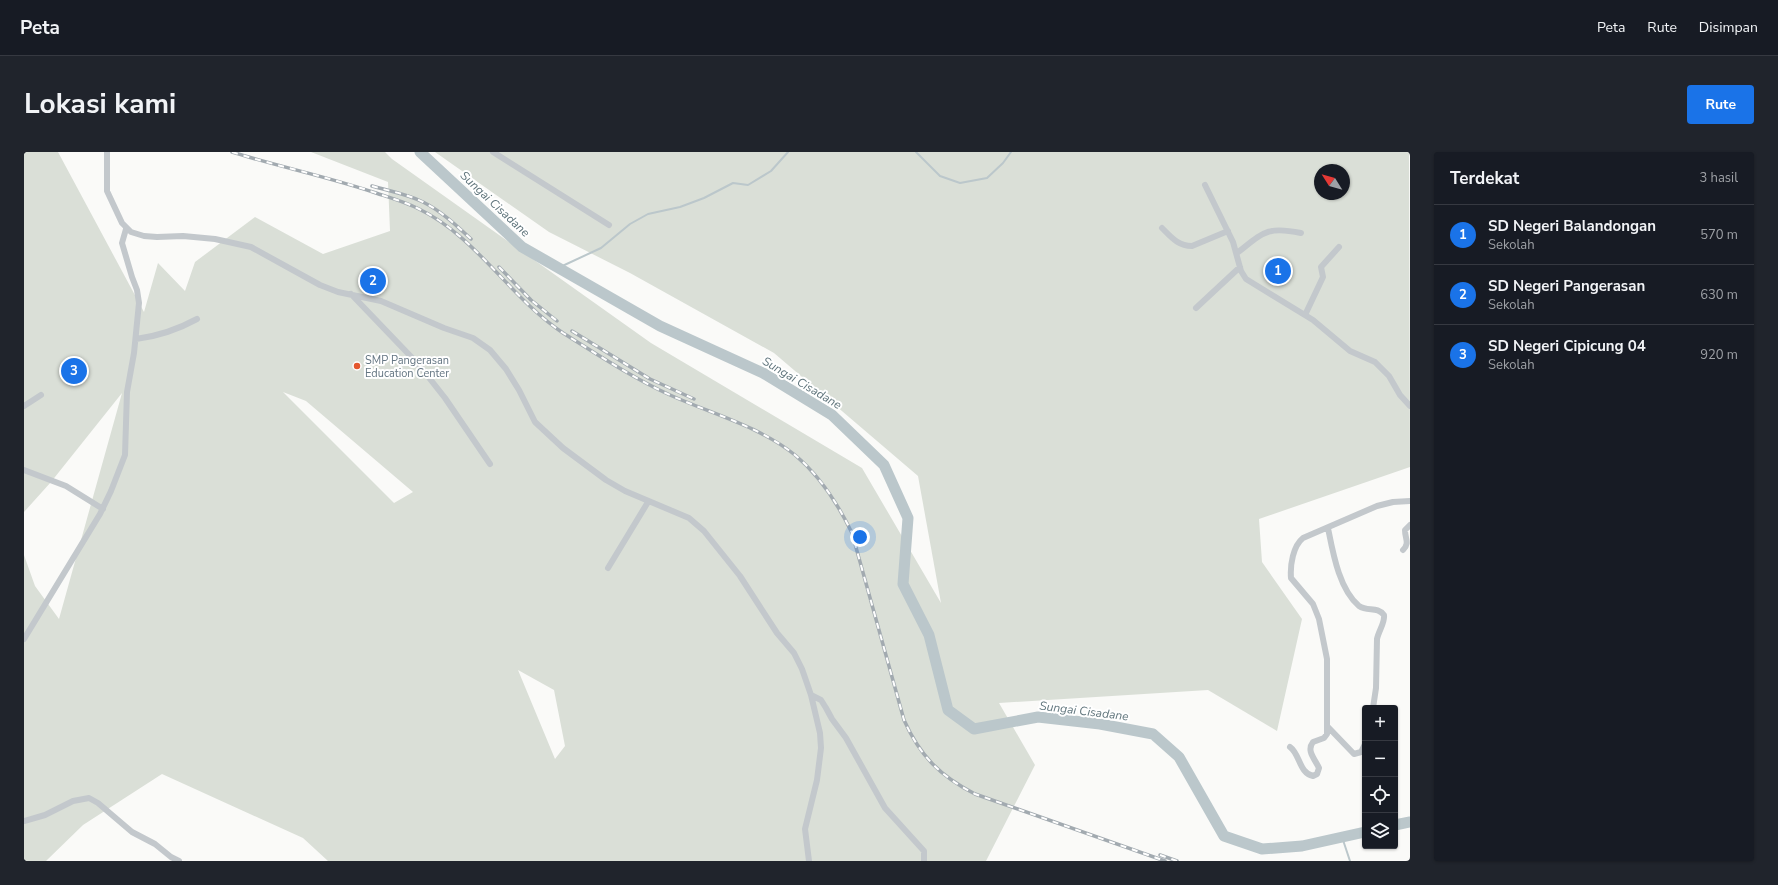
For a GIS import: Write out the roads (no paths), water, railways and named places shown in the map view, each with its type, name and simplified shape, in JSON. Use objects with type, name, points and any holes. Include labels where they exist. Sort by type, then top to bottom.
[{"type":"street","points":[[107,152],[107,191],[126,228],[144,236],[224,240],[251,247],[314,282],[338,292],[381,301],[444,328],[463,334],[479,342],[490,350],[512,377],[531,416],[543,431],[581,463],[625,491],[689,518],[698,525],[715,543],[740,576],[777,633],[794,653],[802,669],[811,695],[820,734],[821,748],[817,780],[805,830],[809,861]]},
{"type":"street","points":[[493,152],[609,225]]},
{"type":"street","points":[[1205,185],[1228,231],[1237,253],[1242,274],[1248,281],[1305,314],[1322,326],[1350,351],[1375,362],[1389,376],[1400,395],[1410,406]]},
{"type":"street","points":[[24,639],[103,509],[125,455],[127,392],[136,339],[139,303],[137,290],[122,243],[126,228]]},
{"type":"street","points":[[1162,228],[1179,243],[1187,246],[1192,246],[1228,231]]},
{"type":"street","points":[[1237,253],[1268,231],[1281,230],[1301,233]]},
{"type":"street","points":[[1305,314],[1323,277],[1321,267],[1339,247]]},
{"type":"street","points":[[1196,308],[1240,267]]},
{"type":"street","points":[[351,294],[418,365],[445,398],[490,464]]},
{"type":"street","points":[[136,339],[158,336],[176,330],[197,319]]},
{"type":"street","points":[[24,406],[41,395]]},
{"type":"street","points":[[24,470],[66,486],[103,509]]},
{"type":"street","points":[[1290,747],[1293,749],[1306,772],[1311,776],[1318,772],[1319,768],[1311,754],[1310,746],[1315,740],[1325,737],[1328,727],[1327,659],[1320,623],[1313,604],[1295,584],[1291,574],[1293,557],[1300,541],[1302,538],[1377,506],[1410,501]]},
{"type":"street","points":[[608,568],[648,502]]},
{"type":"street","points":[[1403,550],[1408,542],[1405,530],[1410,525]]},
{"type":"street","points":[[1328,528],[1340,577],[1348,591],[1361,607],[1365,609],[1376,609],[1384,615],[1384,621],[1377,639],[1376,688],[1373,705]]},
{"type":"street","points":[[811,695],[821,700],[832,719],[846,738],[885,808],[924,851],[924,861]]},
{"type":"street","points":[[1328,727],[1354,754],[1361,752],[1362,750]]},
{"type":"street","points":[[24,821],[45,815],[73,801],[89,798],[98,803],[132,832],[154,844],[179,861]]},
{"type":"waterway","name":"Sungai Cisadane","points":[[420,152],[522,247],[660,326],[763,373],[832,415],[884,465],[908,518],[903,584],[929,635],[948,710],[974,729],[1038,717],[1100,724],[1153,734],[1179,757],[1224,836],[1262,849],[1302,846],[1362,833]]},
{"type":"waterway","points":[[558,268],[601,248],[630,224],[648,214],[680,207],[704,198],[733,183],[748,185],[771,171],[788,152]]},
{"type":"waterway","points":[[916,152],[940,176],[960,183],[987,178],[1003,163],[1011,152]]},
{"type":"waterway","name":"Sungai Cisadane","points":[[1398,824],[1410,822]]},
{"type":"waterway","points":[[1342,837],[1350,861]]},
{"type":"railway","points":[[232,152],[358,187],[398,200],[419,209],[440,221],[459,235],[526,303],[563,333],[643,381],[686,402],[751,428],[781,445],[795,455],[804,463],[828,491],[852,533],[904,720],[910,733],[932,764],[951,780],[975,794],[1165,861]]},
{"type":"railway","points":[[372,186],[423,202],[442,214],[471,239]]},
{"type":"railway","points":[[499,267],[531,300],[557,321]]},
{"type":"railway","points":[[572,331],[650,379],[694,399]]},
{"type":"railway","points":[[1160,855],[1177,861]]},
{"type":"place","name":"SD Negeri Balandongan","points":[[1278,271]]},
{"type":"place","name":"SD Negeri Pangerasan","points":[[373,281]]},
{"type":"place","name":"SMP Pangerasan Education Center","points":[[357,366]]},
{"type":"place","name":"SD Negeri Cipicung 04","points":[[74,371]]}]
